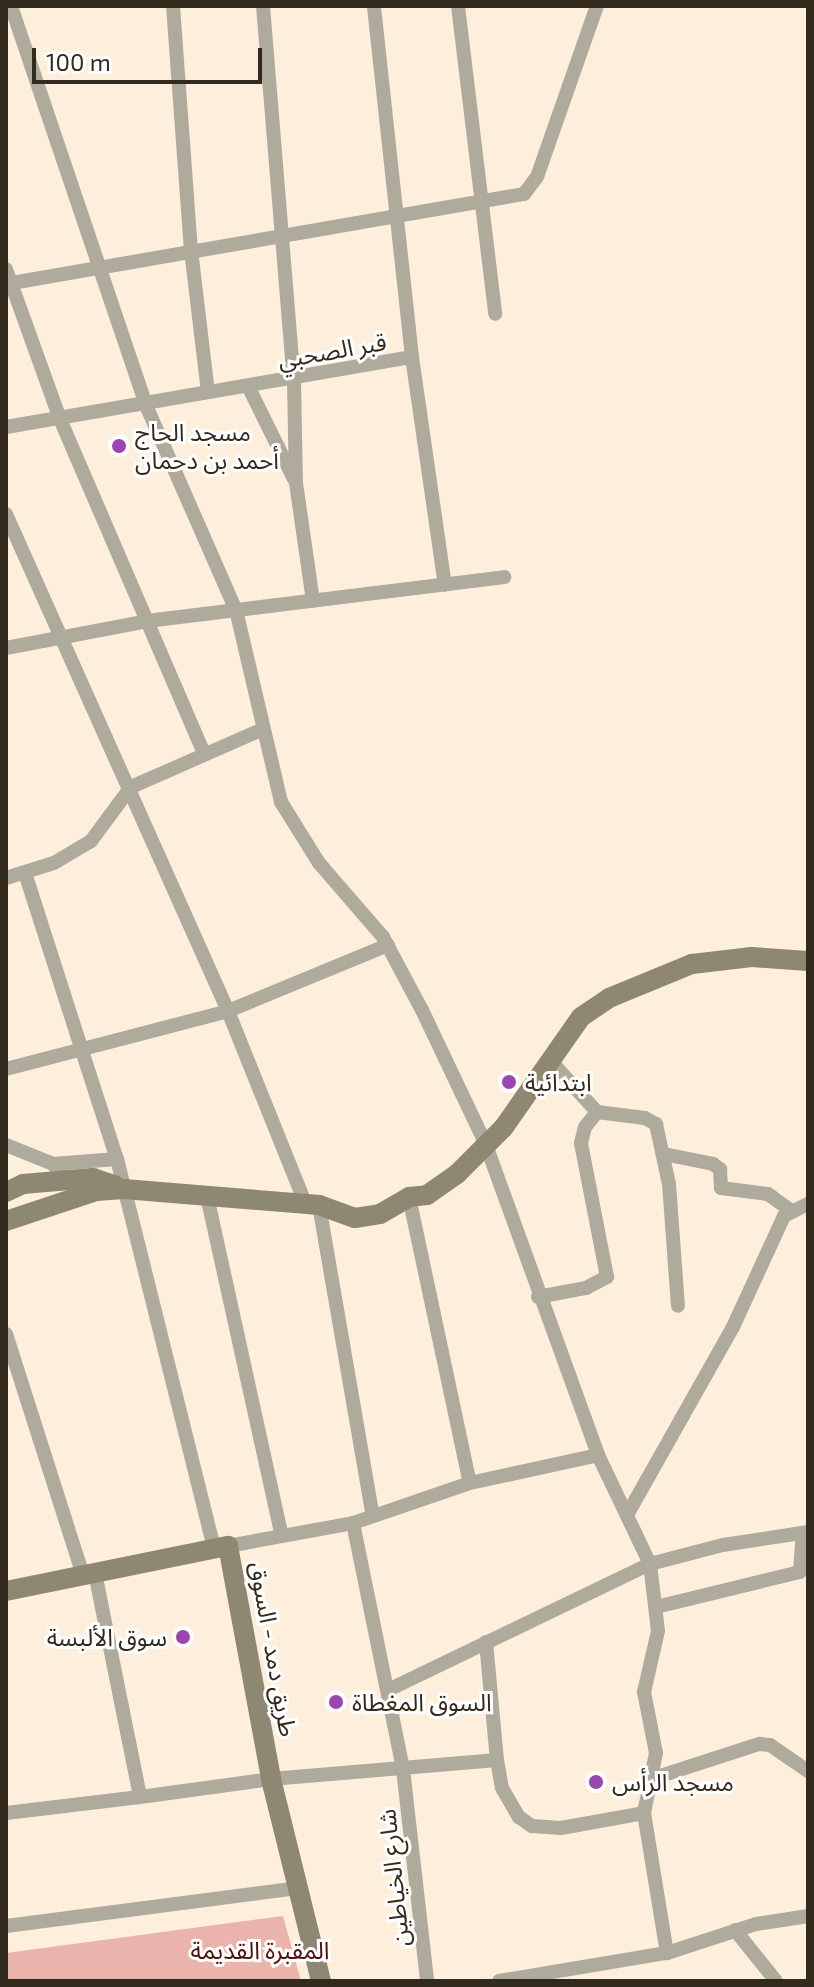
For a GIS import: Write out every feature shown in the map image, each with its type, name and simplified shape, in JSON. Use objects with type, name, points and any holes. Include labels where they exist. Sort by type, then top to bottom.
[{"type":"street","points":[[11,6],[145,403],[236,610],[261,730],[290,821],[388,945],[486,1145],[538,1297],[598,1455],[650,1564],[656,1607],[657,1648],[644,1692],[656,1753],[648,1780],[644,1813],[667,1953]]},
{"type":"street","points":[[173,6],[191,250],[208,392]]},
{"type":"street","points":[[263,6],[294,381],[296,483],[313,601]]},
{"type":"street","name":"قبر الصحبي","points":[[6,427],[208,392],[294,381],[412,357],[374,6]]},
{"type":"street","points":[[458,6],[495,314]]},
{"type":"street","points":[[204,754],[60,419],[8,279],[398,220],[484,203],[532,188],[597,6]]},
{"type":"street","points":[[412,357],[445,585]]},
{"type":"street","points":[[248,386],[296,483]]},
{"type":"street","points":[[6,514],[131,787],[312,1205],[372,1513]]},
{"type":"street","points":[[6,648],[147,621],[504,577]]},
{"type":"street","points":[[6,878],[25,873],[91,841],[131,787],[261,730]]},
{"type":"street","points":[[25,873],[85,1049],[117,1159],[221,1547],[353,1523],[372,1513],[470,1483],[598,1455]]},
{"type":"street","points":[[6,1069],[228,1011],[388,945]]},
{"type":"street","points":[[6,1221],[77,1189],[93,1178],[124,1189],[312,1205],[355,1218],[380,1214],[409,1197],[427,1195],[486,1145],[581,1017],[662,974],[692,964],[752,957],[808,961]]},
{"type":"street","points":[[549,1059],[597,1112],[650,1119],[664,1154],[678,1306]]},
{"type":"street","points":[[538,1297],[586,1288],[607,1277],[581,1143],[585,1127],[597,1112]]},
{"type":"street","points":[[6,1145],[53,1164],[77,1189]]},
{"type":"street","points":[[664,1154],[713,1164],[720,1169],[721,1188],[768,1194],[790,1210]]},
{"type":"street","points":[[53,1164],[117,1159]]},
{"type":"street","points":[[6,1192],[23,1184],[77,1189]]},
{"type":"street","points":[[207,1196],[282,1536]]},
{"type":"street","points":[[409,1197],[470,1483]]},
{"type":"street","points":[[627,1515],[733,1327],[790,1210],[808,1204]]},
{"type":"street","points":[[6,1334],[89,1574],[140,1797]]},
{"type":"street","name":"شارع الخياطين","points":[[353,1523],[403,1769],[427,1981]]},
{"type":"street","points":[[388,1690],[650,1564],[723,1545],[806,1532],[800,1572],[656,1607]]},
{"type":"street","name":"طريق دمد - السوق","points":[[6,1591],[221,1547],[271,1779],[321,1981]]},
{"type":"street","points":[[486,1642],[497,1760],[510,1805],[532,1826],[590,1826],[644,1813]]},
{"type":"street","points":[[648,1780],[759,1744],[770,1745],[808,1771]]},
{"type":"street","points":[[6,1813],[271,1779],[497,1760]]},
{"type":"street","points":[[6,1926],[298,1888]]},
{"type":"street","points":[[499,1981],[667,1953],[735,1930],[808,1916]]},
{"type":"street","points":[[735,1930],[776,1981]]},
{"type":"green space","name":"المقبرة القديمة","points":[[283,1916],[301,1981],[6,1981],[6,1953]]},
{"type":"place","name":"مسجد الحاج أحمد بن دحمان","points":[[119,446]]},
{"type":"place","name":"ابتدائية","points":[[509,1082]]},
{"type":"place","name":"سوق الألبسة","points":[[183,1637]]},
{"type":"place","name":"السوق المغطاة","points":[[336,1702]]},
{"type":"place","name":"مسجد الرأس","points":[[596,1782]]}]
